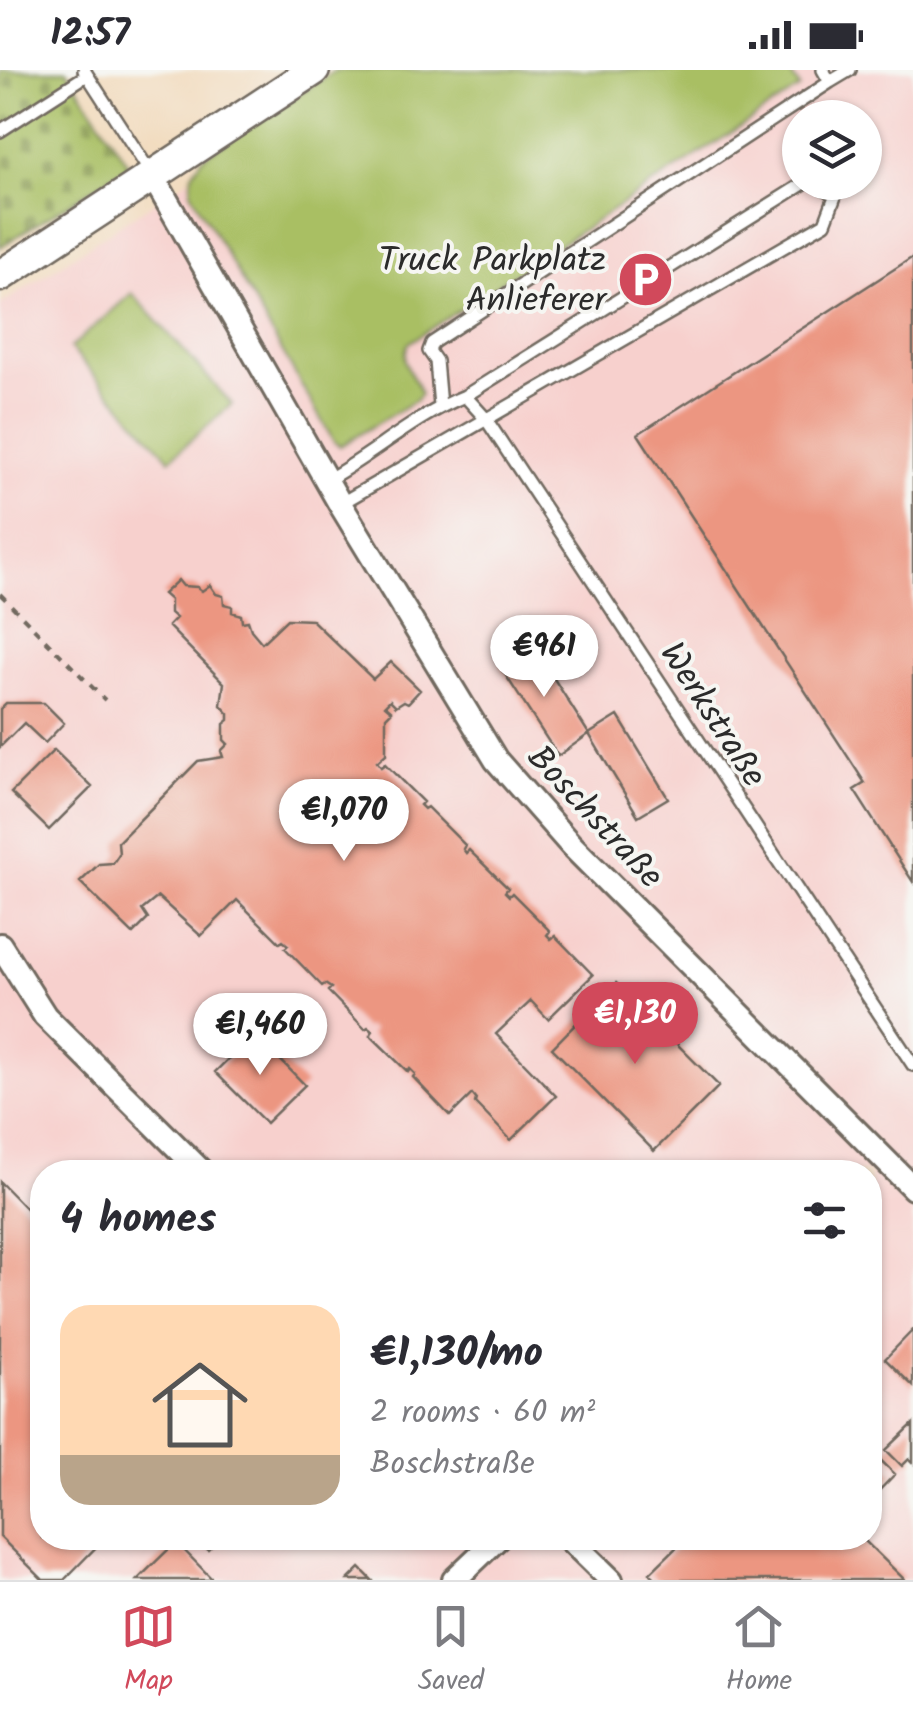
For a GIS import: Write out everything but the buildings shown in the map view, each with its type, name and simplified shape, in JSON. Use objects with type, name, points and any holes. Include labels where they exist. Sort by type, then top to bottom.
[{"type":"street","points":[[0,276],[314,70]]},
{"type":"street","name":"Boschstraße","points":[[152,174],[340,504],[496,760],[571,845],[910,1180]]},
{"type":"street","points":[[0,945],[46,1016],[190,1160]]},
{"type":"street","points":[[454,1580],[485,1550]]},
{"type":"street","points":[[580,1550],[608,1579]]},
{"type":"lane","points":[[823,70],[830,82]]},
{"type":"lane","points":[[440,406],[436,361],[429,351],[432,343],[850,70]]},
{"type":"lane","points":[[0,131],[86,72],[152,174]]},
{"type":"lane","points":[[327,480],[440,406],[465,396],[782,199]]},
{"type":"lane","points":[[340,504],[825,223],[834,200]]},
{"type":"lane","name":"Werkstraße","points":[[465,396],[486,419],[913,1065]]},
{"type":"path","points":[[0,594],[105,700]]},
{"type":"shaded area","points":[[353,70],[913,70],[913,1580],[0,1580],[0,305]]},
{"type":"green space","points":[[0,70],[67,70],[129,166],[0,247]]},
{"type":"green space","points":[[336,70],[788,70],[800,88],[409,343],[406,363],[421,394],[340,446],[334,442],[191,192],[192,174],[203,157]]},
{"type":"green space","points":[[132,293],[232,404],[170,459],[70,348]]},
{"type":"place","name":"Truck Parkplatz Anlieferer","points":[[645,279]]}]
